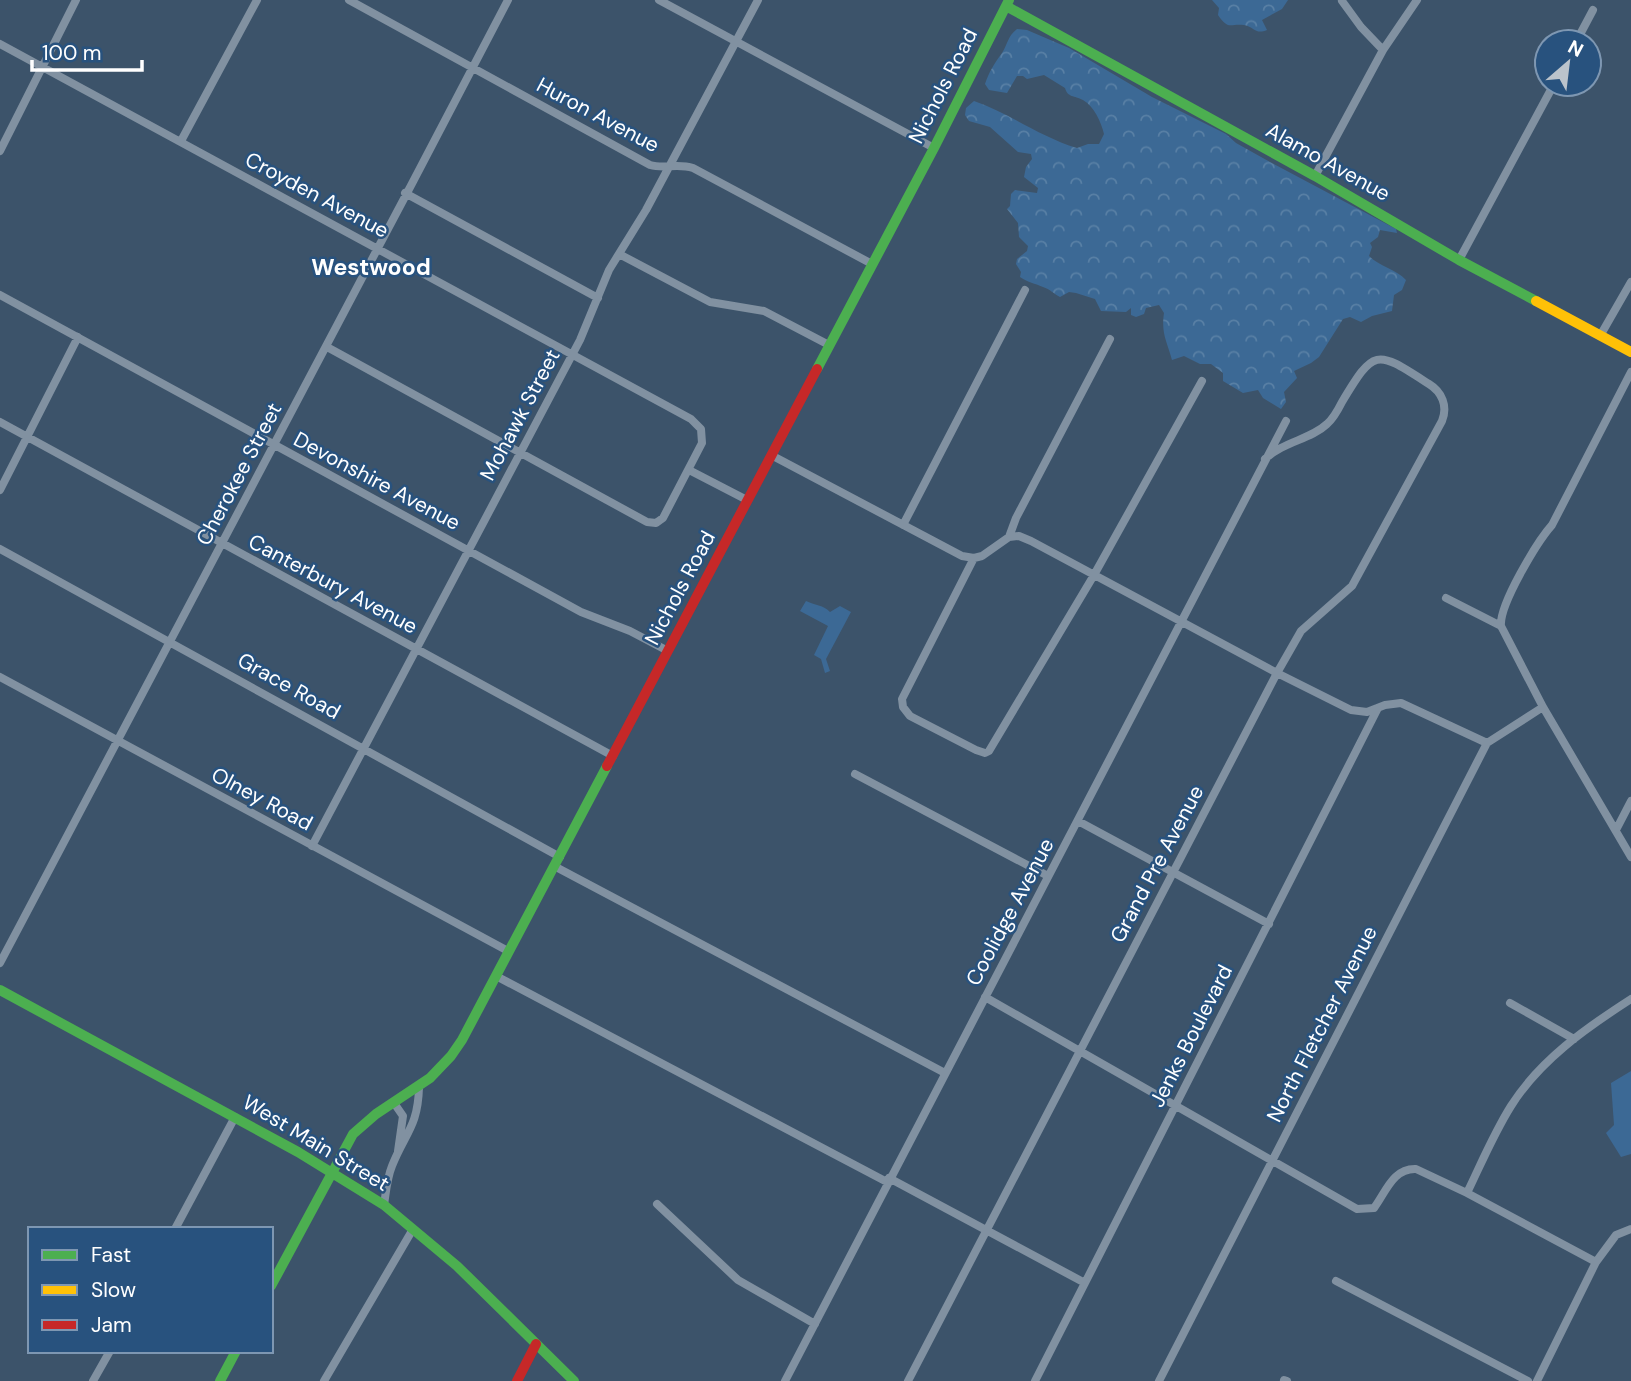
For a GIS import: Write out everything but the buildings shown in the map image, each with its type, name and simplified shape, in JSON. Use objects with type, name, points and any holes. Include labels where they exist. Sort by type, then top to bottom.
[{"type":"street","points":[[0,151],[76,0]]},
{"type":"street","points":[[181,141],[257,0]]},
{"type":"street","name":"Huron Avenue","points":[[349,0],[643,162],[656,167],[682,165],[701,172],[872,264]]},
{"type":"street","name":"Cherokee Street","points":[[0,962],[508,0]]},
{"type":"street","points":[[659,0],[934,148]]},
{"type":"street","name":"Mohawk Street","points":[[312,846],[571,355],[609,270],[646,210],[758,0]]},
{"type":"street","points":[[1315,176],[1383,50],[1416,0]]},
{"type":"street","points":[[1342,1],[1361,27],[1383,50]]},
{"type":"street","name":"Nichols Road","points":[[273,1282],[347,1142],[361,1127],[419,1087],[456,1050],[934,148],[1007,3]]},
{"type":"street","name":"Alamo Avenue","points":[[1007,3],[1459,260],[1631,352]]},
{"type":"street","points":[[1583,28],[1593,10]]},
{"type":"street","name":"Croyden Avenue","points":[[0,44],[378,247],[696,423],[703,438],[663,518],[656,523],[641,519],[519,453]]},
{"type":"street","points":[[1459,260],[1546,98]]},
{"type":"street","points":[[405,193],[598,298]]},
{"type":"street","points":[[619,254],[710,302],[758,309],[830,345]]},
{"type":"street","points":[[1600,335],[1631,282]]},
{"type":"street","points":[[903,525],[1025,290]]},
{"type":"street","name":"Devonshire Avenue","points":[[0,295],[581,612],[631,631],[668,651]]},
{"type":"street","points":[[0,490],[78,337]]},
{"type":"street","points":[[771,455],[962,556],[982,556],[1009,537],[1016,518],[1110,340]]},
{"type":"street","points":[[327,347],[519,453]]},
{"type":"street","name":"Grand Pre Avenue","points":[[908,1381],[1277,673],[1301,631],[1352,586],[1442,421],[1444,402],[1439,392],[1429,384],[1386,359],[1373,360],[1361,371],[1326,425],[1279,447],[1265,459]]},
{"type":"street","points":[[1501,626],[1504,607],[1540,538],[1552,525],[1631,372]]},
{"type":"street","points":[[974,558],[909,682],[902,702],[905,712],[910,716],[980,752],[989,751],[1094,575],[1202,381]]},
{"type":"street","name":"Coolidge Avenue","points":[[785,1381],[1286,421]]},
{"type":"street","name":"Canterbury Avenue","points":[[0,422],[612,756]]},
{"type":"street","points":[[689,470],[747,500]]},
{"type":"street","points":[[1009,537],[1025,538],[1351,710],[1367,712],[1401,703],[1487,743]]},
{"type":"street","name":"Grace Road","points":[[0,549],[364,747],[557,861],[945,1073]]},
{"type":"street","points":[[1446,598],[1501,626],[1543,706],[1631,857]]},
{"type":"street","name":"Olney Road","points":[[0,677],[509,951]]},
{"type":"street","name":"North Fletcher Avenue","points":[[1159,1381],[1487,743],[1543,706]]},
{"type":"street","name":"Jenks Boulevard","points":[[1035,1381],[1378,708]]},
{"type":"street","points":[[855,774],[1048,876]]},
{"type":"street","points":[[1616,830],[1631,801]]},
{"type":"street","points":[[1078,821],[1269,924]]},
{"type":"street","points":[[496,976],[1085,1283]]},
{"type":"street","name":"West Main Street","points":[[0,990],[236,1117],[384,1205],[490,1298],[574,1381]]},
{"type":"street","points":[[985,997],[1347,1205],[1362,1210],[1374,1208],[1395,1176],[1407,1169],[1421,1171],[1596,1262]]},
{"type":"street","points":[[1466,1193],[1510,1107],[1539,1070],[1574,1039],[1631,999]]},
{"type":"street","points":[[1510,1003],[1574,1039]]},
{"type":"street","points":[[384,1205],[388,1179],[398,1152],[411,1132],[419,1087]]},
{"type":"street","points":[[394,1103],[404,1121],[398,1139],[398,1152]]},
{"type":"street","points":[[176,1227],[236,1117]]},
{"type":"street","points":[[657,1204],[732,1275],[815,1324]]},
{"type":"street","points":[[324,1381],[413,1229]]},
{"type":"street","points":[[1537,1381],[1596,1262],[1616,1235],[1631,1229]]},
{"type":"street","points":[[1336,1281],[1528,1381]]},
{"type":"street","points":[[517,1381],[536,1344]]},
{"type":"street","points":[[93,1381],[109,1353]]},
{"type":"street","points":[[220,1381],[235,1353]]},
{"type":"green space","points":[[1212,0],[1288,0],[1282,9],[1262,20],[1267,30],[1260,32],[1248,26],[1225,23],[1218,15],[1219,8]]},
{"type":"green space","points":[[1017,29],[1027,30],[1069,48],[1152,97],[1226,134],[1236,143],[1270,162],[1396,229],[1397,233],[1380,230],[1378,237],[1370,243],[1372,247],[1369,256],[1406,280],[1402,290],[1394,295],[1392,311],[1361,322],[1350,317],[1343,319],[1319,357],[1294,371],[1297,378],[1284,392],[1286,402],[1281,409],[1263,398],[1258,390],[1243,393],[1223,381],[1223,373],[1211,364],[1200,364],[1184,356],[1172,360],[1164,332],[1164,313],[1159,305],[1146,308],[1144,314],[1136,317],[1131,315],[1131,308],[1126,312],[1101,311],[1095,299],[1069,292],[1060,297],[1020,277],[1017,259],[1027,251],[1028,246],[1019,237],[1018,223],[1007,209],[1010,206],[1011,194],[1015,190],[1037,193],[1038,188],[1024,177],[1026,167],[1032,159],[1031,154],[1018,152],[990,127],[969,121],[965,115],[966,108],[974,101],[1050,138],[1077,148],[1099,144],[1104,134],[1090,106],[1044,75],[1027,79],[1017,76],[1007,93],[989,90],[985,84],[988,76]]},
{"type":"green space","points":[[806,601],[822,606],[830,612],[840,606],[851,612],[826,659],[830,671],[825,673],[821,659],[814,655],[828,626],[800,611]]},
{"type":"green space","points":[[1631,1071],[1631,1154],[1621,1157],[1606,1133],[1614,1125],[1611,1083]]},
{"type":"traffic: fast","points":[[817,369],[1009,0]]},
{"type":"traffic: fast","points":[[1006,6],[1536,301]]},
{"type":"traffic: fast","points":[[273,1282],[353,1134],[376,1114],[430,1078],[462,1040],[607,766]]},
{"type":"traffic: fast","points":[[0,990],[298,1152],[384,1205],[457,1266],[574,1381]]},
{"type":"traffic: fast","points":[[220,1381],[235,1353]]},
{"type":"traffic: slow","points":[[1536,301],[1631,352]]},
{"type":"traffic: jam","points":[[607,766],[817,369]]},
{"type":"traffic: jam","points":[[517,1381],[536,1344]]},
{"type":"district","name":"Westwood","points":[[371,267]]}]
